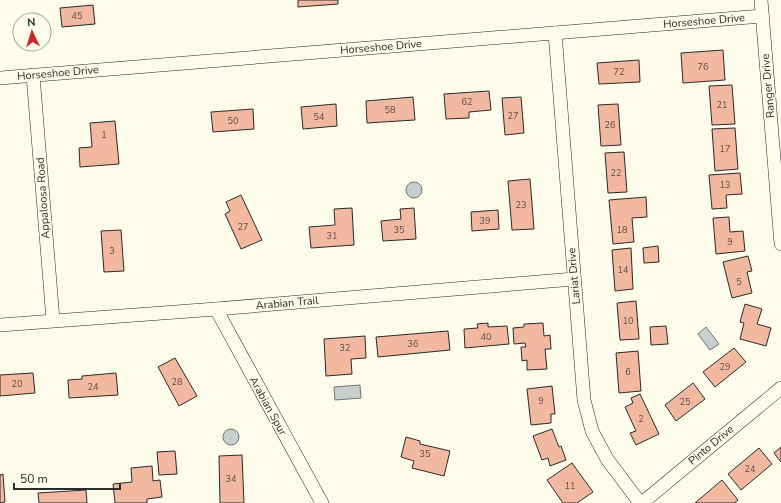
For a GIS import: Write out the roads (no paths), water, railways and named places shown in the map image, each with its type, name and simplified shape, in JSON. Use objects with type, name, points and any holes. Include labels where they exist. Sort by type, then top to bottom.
[{"type":"street","name":"Ranger Drive","points":[[761,0],[781,244]]},
{"type":"street","name":"Horseshoe Drive","points":[[0,78],[762,16]]},
{"type":"street","name":"Lariat Drive","points":[[555,34],[584,400],[592,431],[607,459],[641,503]]},
{"type":"street","name":"Appaloosa Road","points":[[33,75],[53,320]]},
{"type":"street","name":"Arabian Trail","points":[[0,325],[216,309],[574,279]]},
{"type":"street","name":"Arabian Spur","points":[[216,309],[322,503]]},
{"type":"street","name":"Pinto Drive","points":[[641,503],[781,388]]}]
